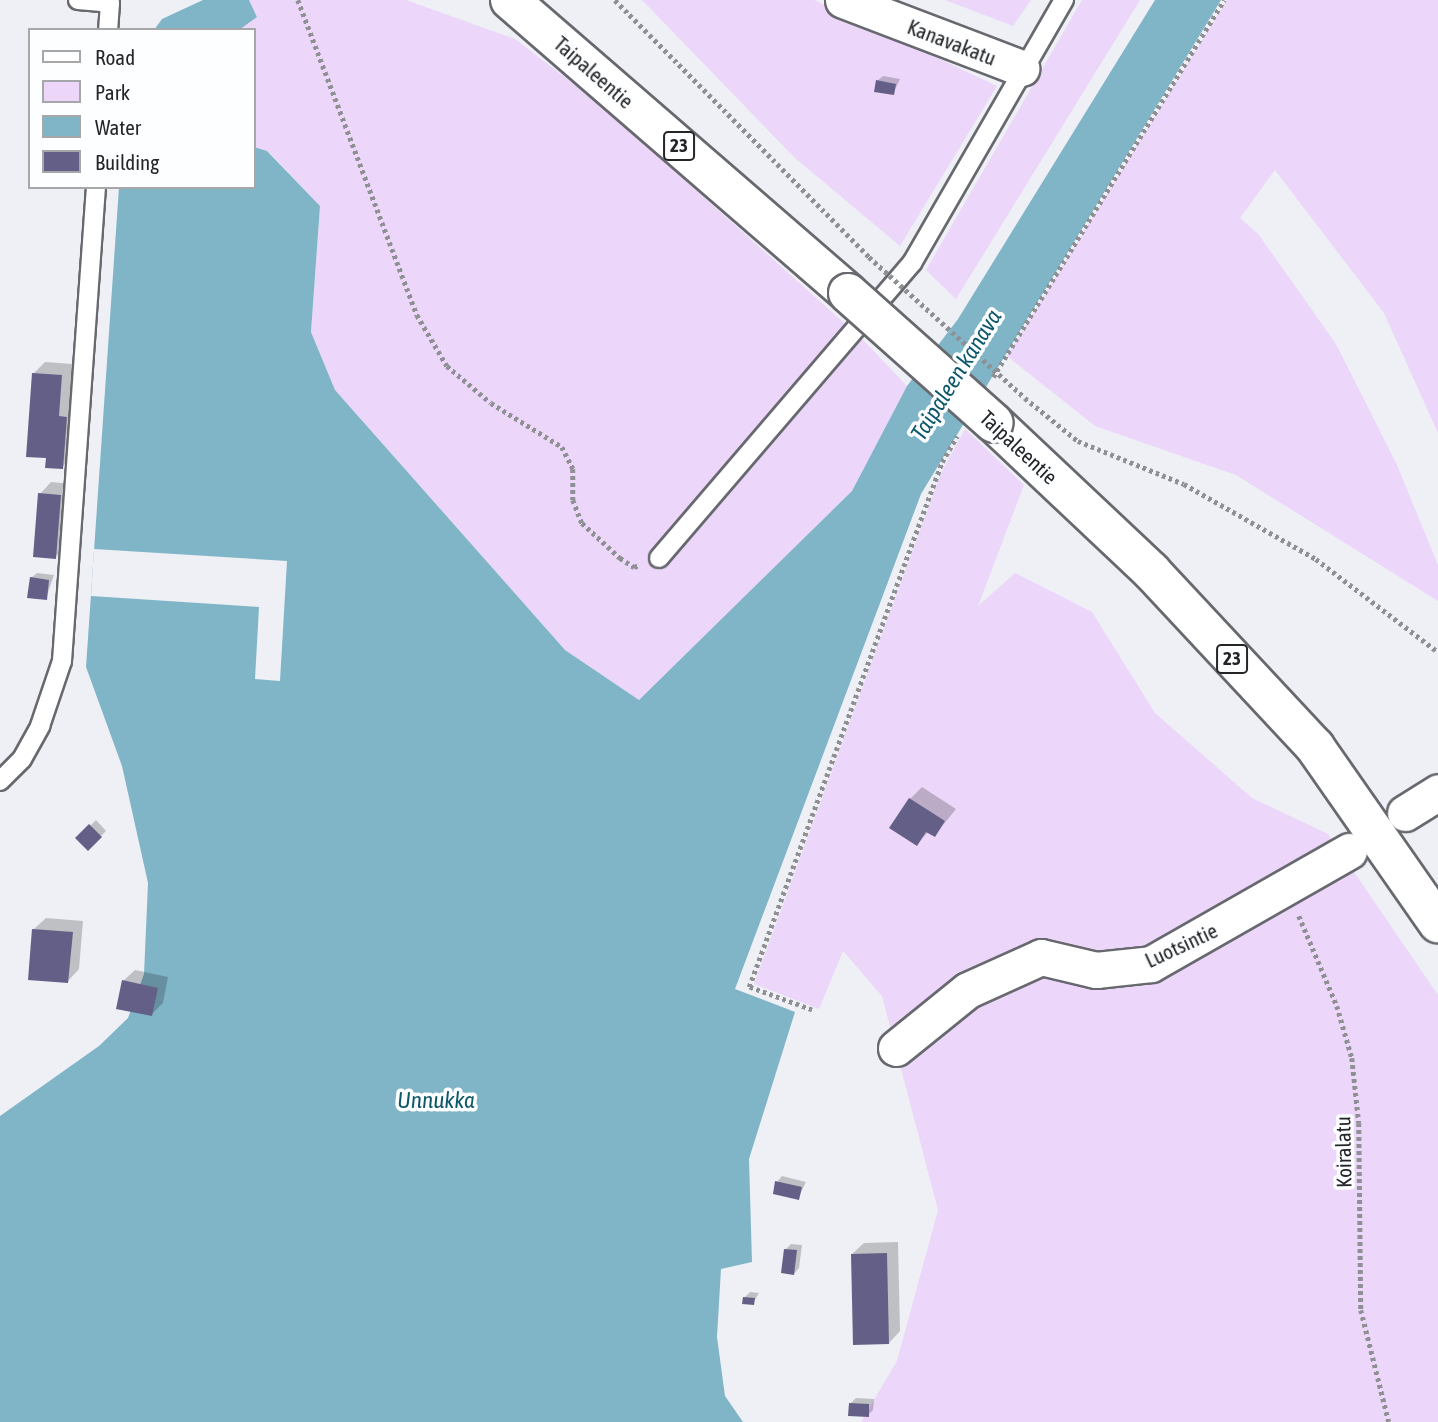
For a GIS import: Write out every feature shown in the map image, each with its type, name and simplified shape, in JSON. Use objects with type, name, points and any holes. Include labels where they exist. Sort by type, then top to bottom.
[{"type":"highway","name":"Taipaleentie","points":[[510,0],[848,293],[979,425],[1151,571],[1315,747],[1438,923]]},
{"type":"street","name":"Kanavakatu","points":[[843,0],[1021,68]]},
{"type":"street","points":[[1405,813],[1438,792]]},
{"type":"street","name":"Luotsintie","points":[[896,1048],[968,990],[1041,957],[1096,970],[1151,964],[1287,890],[1349,851]]},
{"type":"lane","points":[[78,0],[110,3],[108,28]]},
{"type":"lane","points":[[659,558],[912,263],[1021,68],[1064,0]]},
{"type":"lane","points":[[0,781],[22,759],[40,726],[62,661],[96,189]]},
{"type":"path","points":[[298,0],[412,302],[447,366],[491,403],[562,447],[573,469],[573,499],[582,523],[620,558],[634,567],[659,558]]},
{"type":"path","points":[[615,0],[869,257],[1025,398],[1078,441],[1184,484],[1316,559],[1438,652]]},
{"type":"path","points":[[990,382],[1224,0]]},
{"type":"path","points":[[812,1010],[749,987],[942,461],[979,425]]},
{"type":"path","name":"Koiralatu","points":[[1287,890],[1332,993],[1352,1058],[1359,1123],[1362,1310],[1389,1422]]},
{"type":"green space","points":[[249,0],[406,0],[515,39],[600,104],[863,340],[907,386],[852,491],[639,700],[565,650],[335,390],[311,332],[320,206],[268,151],[256,148],[256,28],[242,28],[257,17]]},
{"type":"green space","points":[[642,0],[814,0],[997,86],[900,246],[795,158]]},
{"type":"green space","points":[[945,0],[1031,0],[1013,26]]},
{"type":"green space","points":[[1082,0],[1140,0],[956,299],[926,270]]},
{"type":"green space","points":[[1227,0],[1438,0],[1438,433],[1384,313],[1275,170],[1240,218],[1259,235],[1336,344],[1397,465],[1438,565],[1438,601],[1236,475],[1095,426],[1007,356]]},
{"type":"green space","points":[[965,429],[1024,485],[978,606],[1015,573],[1092,612],[1155,713],[1252,798],[1328,834],[1438,995],[1438,1422],[861,1422],[897,1361],[938,1210],[882,996],[843,951],[819,1009],[754,984],[941,473]]},
{"type":"water","points":[[203,0],[249,0],[257,17],[242,28],[155,28],[162,19]]},
{"type":"water","name":"Unnukka","points":[[1155,0],[1221,0],[921,494],[735,989],[795,1012],[749,1159],[752,1262],[721,1269],[717,1337],[725,1396],[743,1422],[0,1422],[0,1116],[99,1046],[128,1018],[144,974],[148,883],[122,766],[86,667],[119,189],[256,189],[256,148],[267,151],[320,206],[311,332],[335,390],[565,650],[639,700],[852,491],[907,386],[958,319]]},
{"type":"pier","points":[[94,549],[287,561],[280,681],[255,679],[259,607],[91,596]]},
{"type":"building","points":[[876,80],[896,84],[894,95],[874,92]]},
{"type":"building","points":[[32,373],[62,375],[59,416],[67,417],[63,469],[45,468],[46,458],[26,457]]},
{"type":"building","points":[[38,493],[61,495],[56,559],[33,557]]},
{"type":"building","points":[[30,577],[49,580],[47,600],[27,598]]},
{"type":"building","points":[[909,798],[945,821],[935,837],[926,832],[917,846],[889,828]]},
{"type":"building","points":[[89,824],[102,837],[88,851],[75,838]]},
{"type":"building","points":[[32,929],[73,932],[68,983],[28,980]]},
{"type":"building","points":[[122,980],[158,988],[152,1016],[116,1009]]},
{"type":"building","points":[[775,1181],[802,1187],[799,1200],[773,1194]]},
{"type":"building","points":[[784,1249],[797,1250],[794,1275],[781,1273]]},
{"type":"building","points":[[887,1253],[889,1344],[853,1345],[851,1254]]},
{"type":"building","points":[[743,1297],[755,1298],[754,1305],[742,1304]]},
{"type":"building","points":[[849,1403],[869,1404],[869,1417],[848,1416]]},
{"type":"water label","name":"Taipaleen kanava","points":[[956,375]]}]
